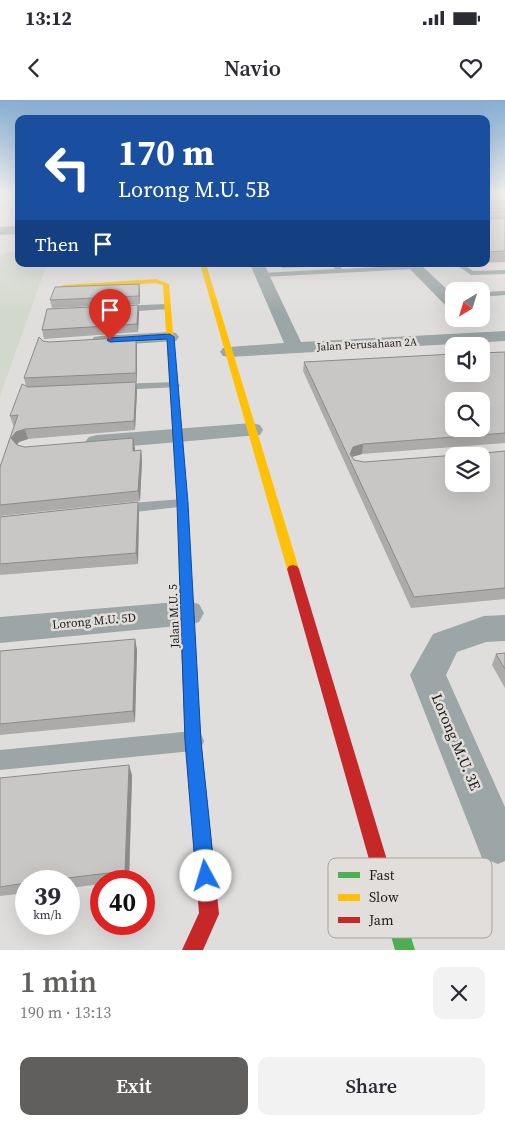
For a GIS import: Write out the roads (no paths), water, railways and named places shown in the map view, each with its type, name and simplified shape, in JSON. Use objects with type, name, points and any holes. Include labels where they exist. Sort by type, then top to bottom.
[{"type":"street","points":[[204,267],[378,858]]},
{"type":"street","points":[[415,267],[445,294]]},
{"type":"street","points":[[259,269],[295,348]]},
{"type":"street","name":"Jalan M.U. 5","points":[[63,287],[163,282],[166,284],[166,307],[174,385],[182,503],[193,741],[210,914],[193,949]]},
{"type":"street","name":"Jalan Perusahaan 2A","points":[[490,343],[505,336]]},
{"type":"street","points":[[80,342],[170,337]]},
{"type":"street","name":"Jalan Perusahaan 2A","points":[[229,352],[295,348],[445,346]]},
{"type":"street","points":[[490,348],[505,353]]},
{"type":"street","points":[[308,364],[445,356]]},
{"type":"street","points":[[75,444],[252,430]]},
{"type":"street","name":"Lorong M.U. 5D","points":[[0,630],[188,613]]},
{"type":"street","name":"Lorong M.U. 3E","points":[[498,842],[428,675],[445,643],[484,629],[505,628]]},
{"type":"street","points":[[401,938],[405,950]]},
{"type":"lane","points":[[259,269],[338,267]]},
{"type":"lane","points":[[464,267],[471,272],[505,272]]},
{"type":"lane","points":[[490,294],[505,293]]},
{"type":"lane","points":[[494,294],[505,302]]},
{"type":"lane","points":[[109,310],[166,307]]},
{"type":"lane","points":[[107,388],[174,385]]},
{"type":"lane","points":[[106,510],[182,503]]},
{"type":"lane","points":[[0,760],[193,741]]}]
